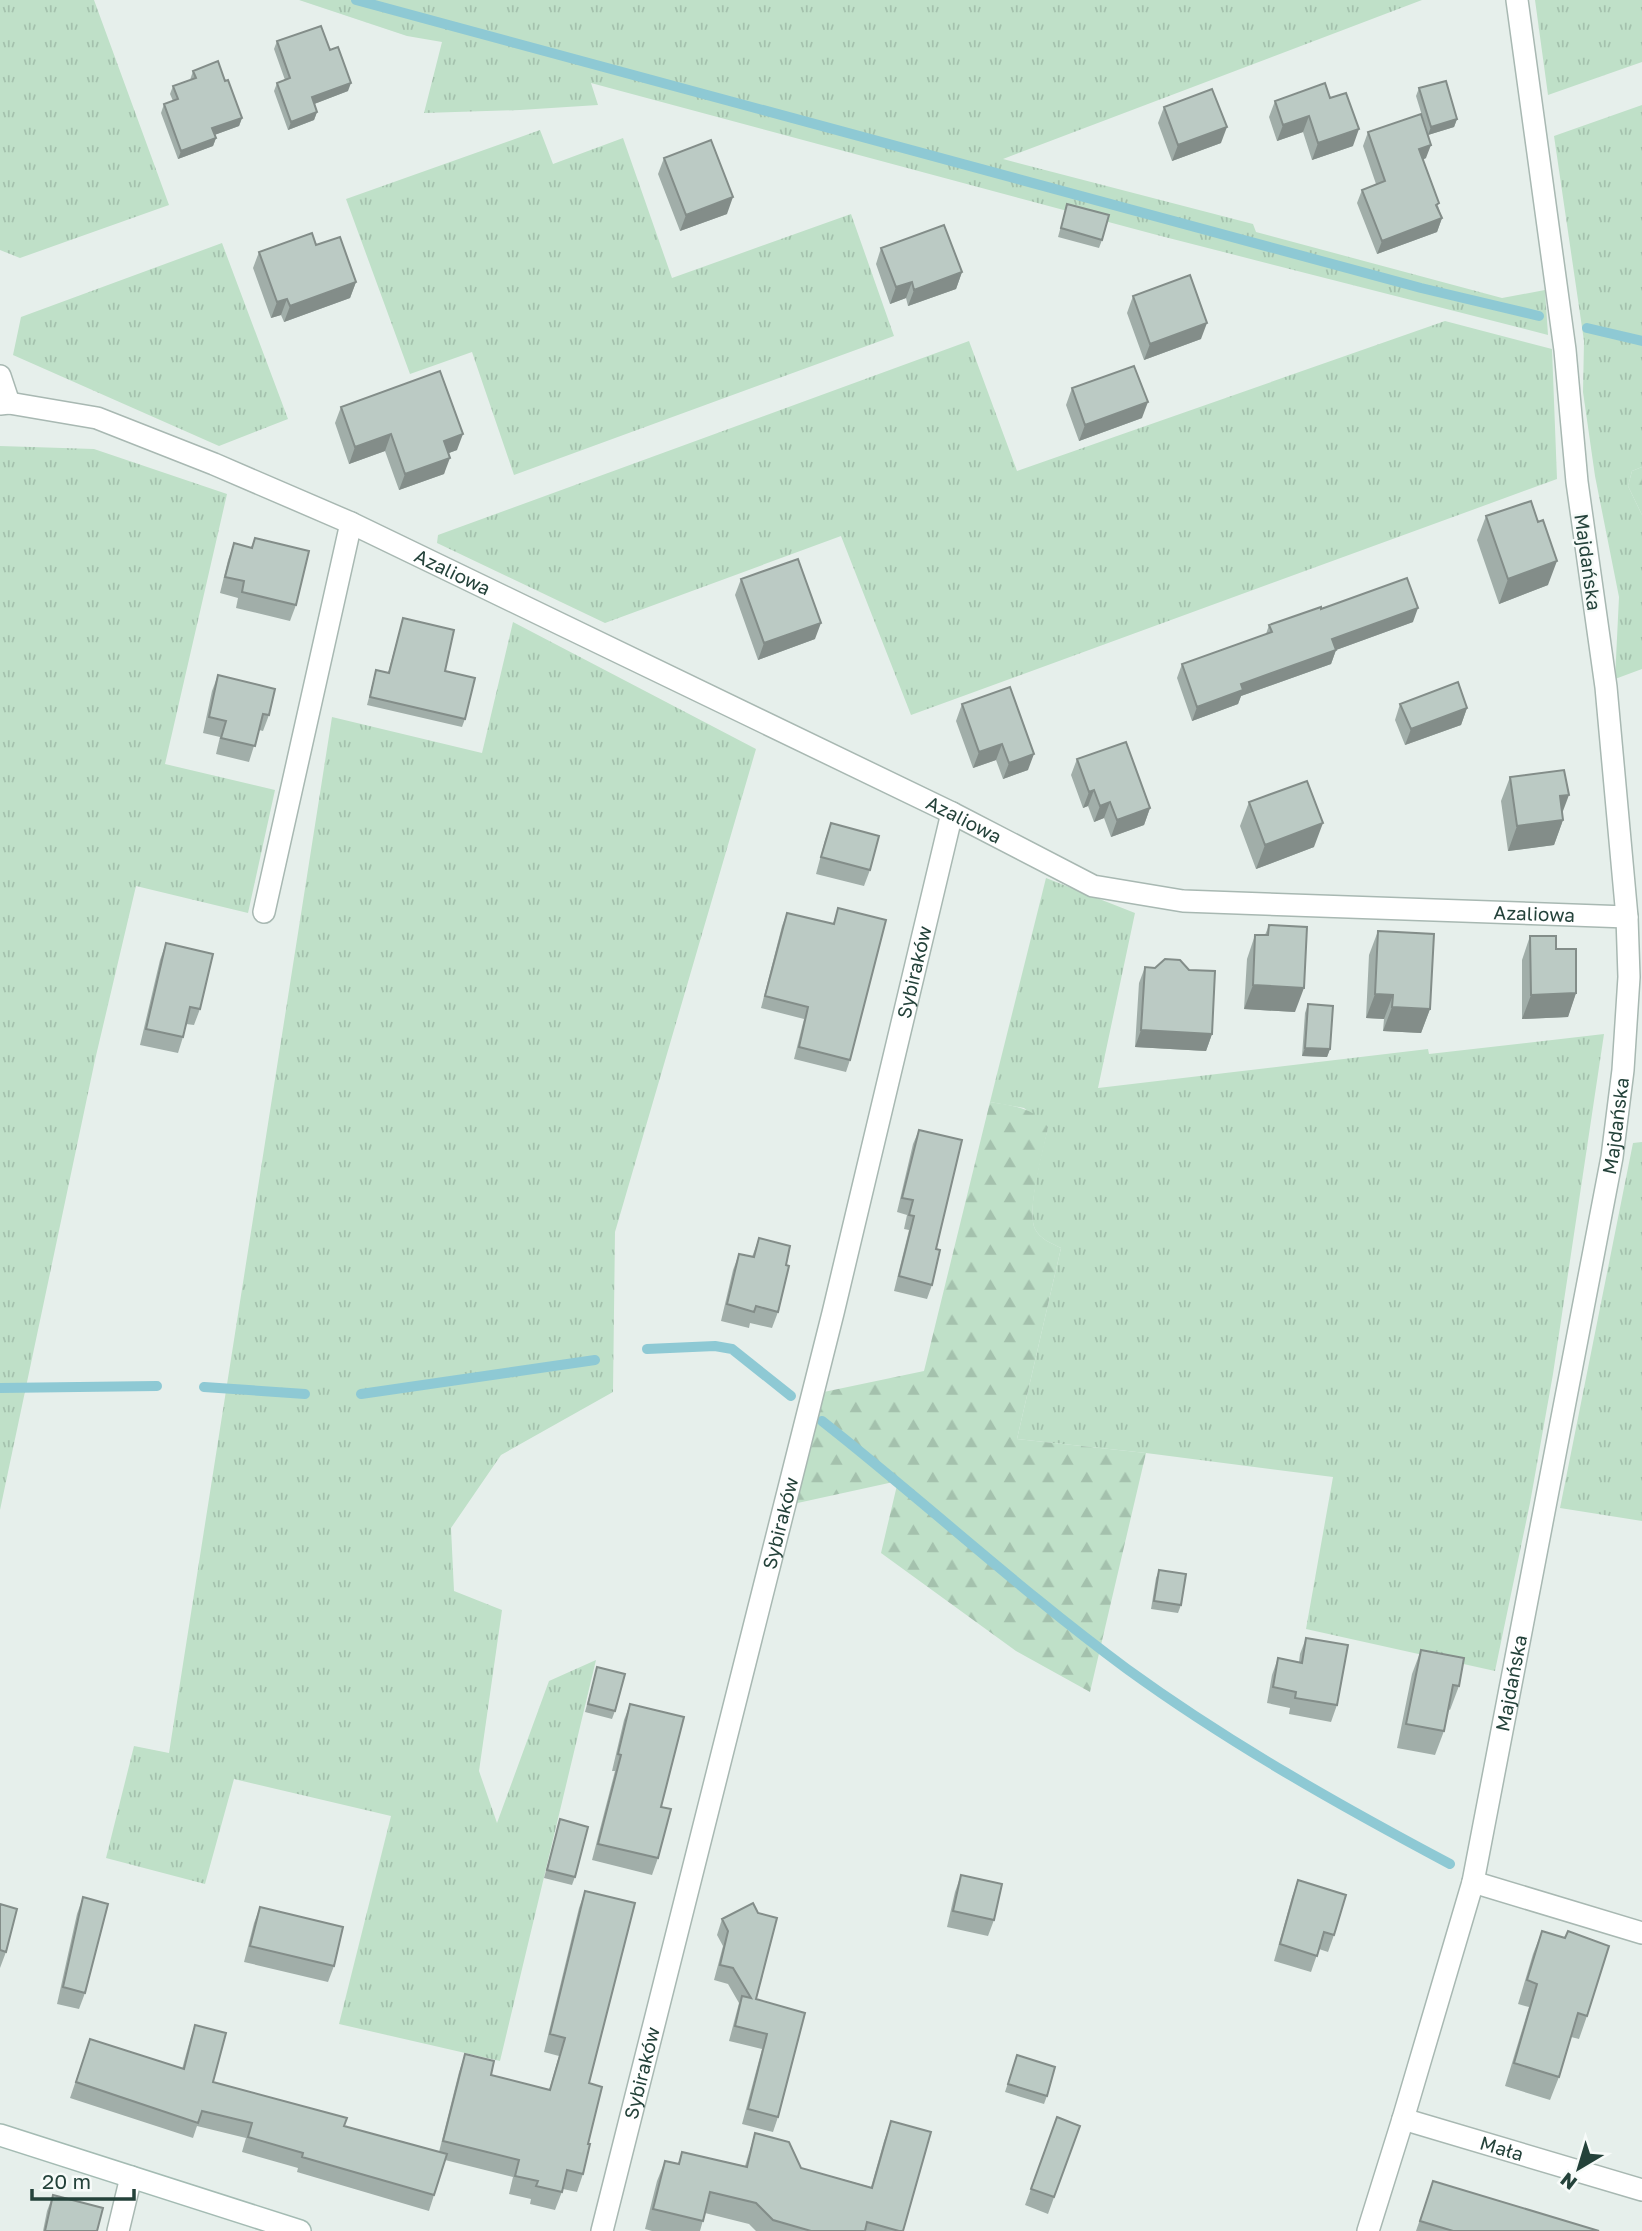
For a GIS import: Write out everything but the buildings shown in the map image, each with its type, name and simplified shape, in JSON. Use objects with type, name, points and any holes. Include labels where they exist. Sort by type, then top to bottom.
[{"type":"street","name":"Majdańska","points":[[1368,2231],[1404,2119],[1473,1882],[1612,1157],[1623,1070],[1629,977],[1627,917],[1606,687],[1577,482],[1563,337],[1517,0]]},
{"type":"street","points":[[0,376],[5,403]]},
{"type":"street","name":"Azaliowa","points":[[5,403],[97,418],[214,464],[351,523],[952,813],[1093,886],[1184,901],[1627,917]]},
{"type":"street","points":[[264,912],[351,523]]},
{"type":"street","name":"Sybiraków","points":[[603,2231],[832,1313],[952,813]]},
{"type":"street","points":[[1473,1882],[1642,1933]]},
{"type":"street","name":"Mała","points":[[1404,2119],[1642,2190]]},
{"type":"street","points":[[0,2135],[300,2231]]},
{"type":"street","points":[[118,2231],[131,2177]]},
{"type":"green space","points":[[0,0],[94,0],[169,205],[20,258],[0,250]]},
{"type":"green space","points":[[299,0],[1422,0],[1003,159],[1253,224],[1256,232],[1502,298],[1545,290],[1548,335],[1157,235],[591,83],[598,105],[424,113],[442,42],[407,36]]},
{"type":"green space","points":[[1535,0],[1642,0],[1642,62],[1548,95]]},
{"type":"green space","points":[[1642,105],[1642,467],[1632,471],[1628,486],[1642,515],[1642,669],[1615,679],[1619,597],[1595,476],[1583,392],[1584,341],[1554,136]]},
{"type":"green space","points":[[540,130],[553,164],[623,138],[672,278],[851,214],[894,336],[514,475],[472,352],[410,374],[346,199]]},
{"type":"green space","points":[[222,243],[288,419],[219,446],[13,355],[21,317]]},
{"type":"green space","points":[[1445,321],[1552,349],[1557,479],[911,715],[841,536],[605,623],[437,543],[438,535],[969,341],[1017,471]]},
{"type":"green space","points":[[0,446],[94,449],[227,494],[165,764],[275,790],[248,913],[136,886],[95,1060],[0,1510]]},
{"type":"green space","points":[[1642,467],[1642,515],[1628,486],[1632,471]]},
{"type":"green space","points":[[513,622],[756,749],[615,1232],[613,1392],[501,1455],[451,1528],[454,1591],[502,1610],[479,1771],[497,1823],[549,1681],[596,1660],[500,2061],[339,2024],[391,1816],[234,1779],[205,1884],[106,1858],[134,1746],[169,1753],[332,717],[482,753]]},
{"type":"green space","points":[[1046,878],[1135,913],[1098,1088],[1428,1049],[1429,1054],[1604,1034],[1553,1374],[1530,1503],[1495,1671],[1306,1629],[1333,1477],[1017,1439],[1061,1248],[1040,1235],[1033,1220],[1036,1180],[1048,1127],[1024,1108],[990,1102]]},
{"type":"green space","points":[[990,1102],[1029,1111],[1048,1127],[1034,1195],[1033,1220],[1040,1235],[1061,1248],[1017,1439],[1146,1453],[1090,1692],[1016,1651],[881,1553],[898,1481],[793,1504],[819,1393],[924,1371]]},
{"type":"green space","points":[[1642,1142],[1642,1521],[1560,1508],[1633,1143]]},
{"type":"waterway","points":[[356,0],[1421,288],[1539,316]]},
{"type":"waterway","points":[[1587,328],[1642,341]]},
{"type":"waterway","points":[[647,1349],[715,1346],[732,1349],[791,1396]]},
{"type":"waterway","points":[[361,1394],[595,1360]]},
{"type":"waterway","points":[[0,1388],[157,1386]]},
{"type":"waterway","points":[[204,1387],[305,1394]]},
{"type":"waterway","points":[[822,1421],[1049,1609],[1127,1669],[1285,1772],[1450,1864]]}]
